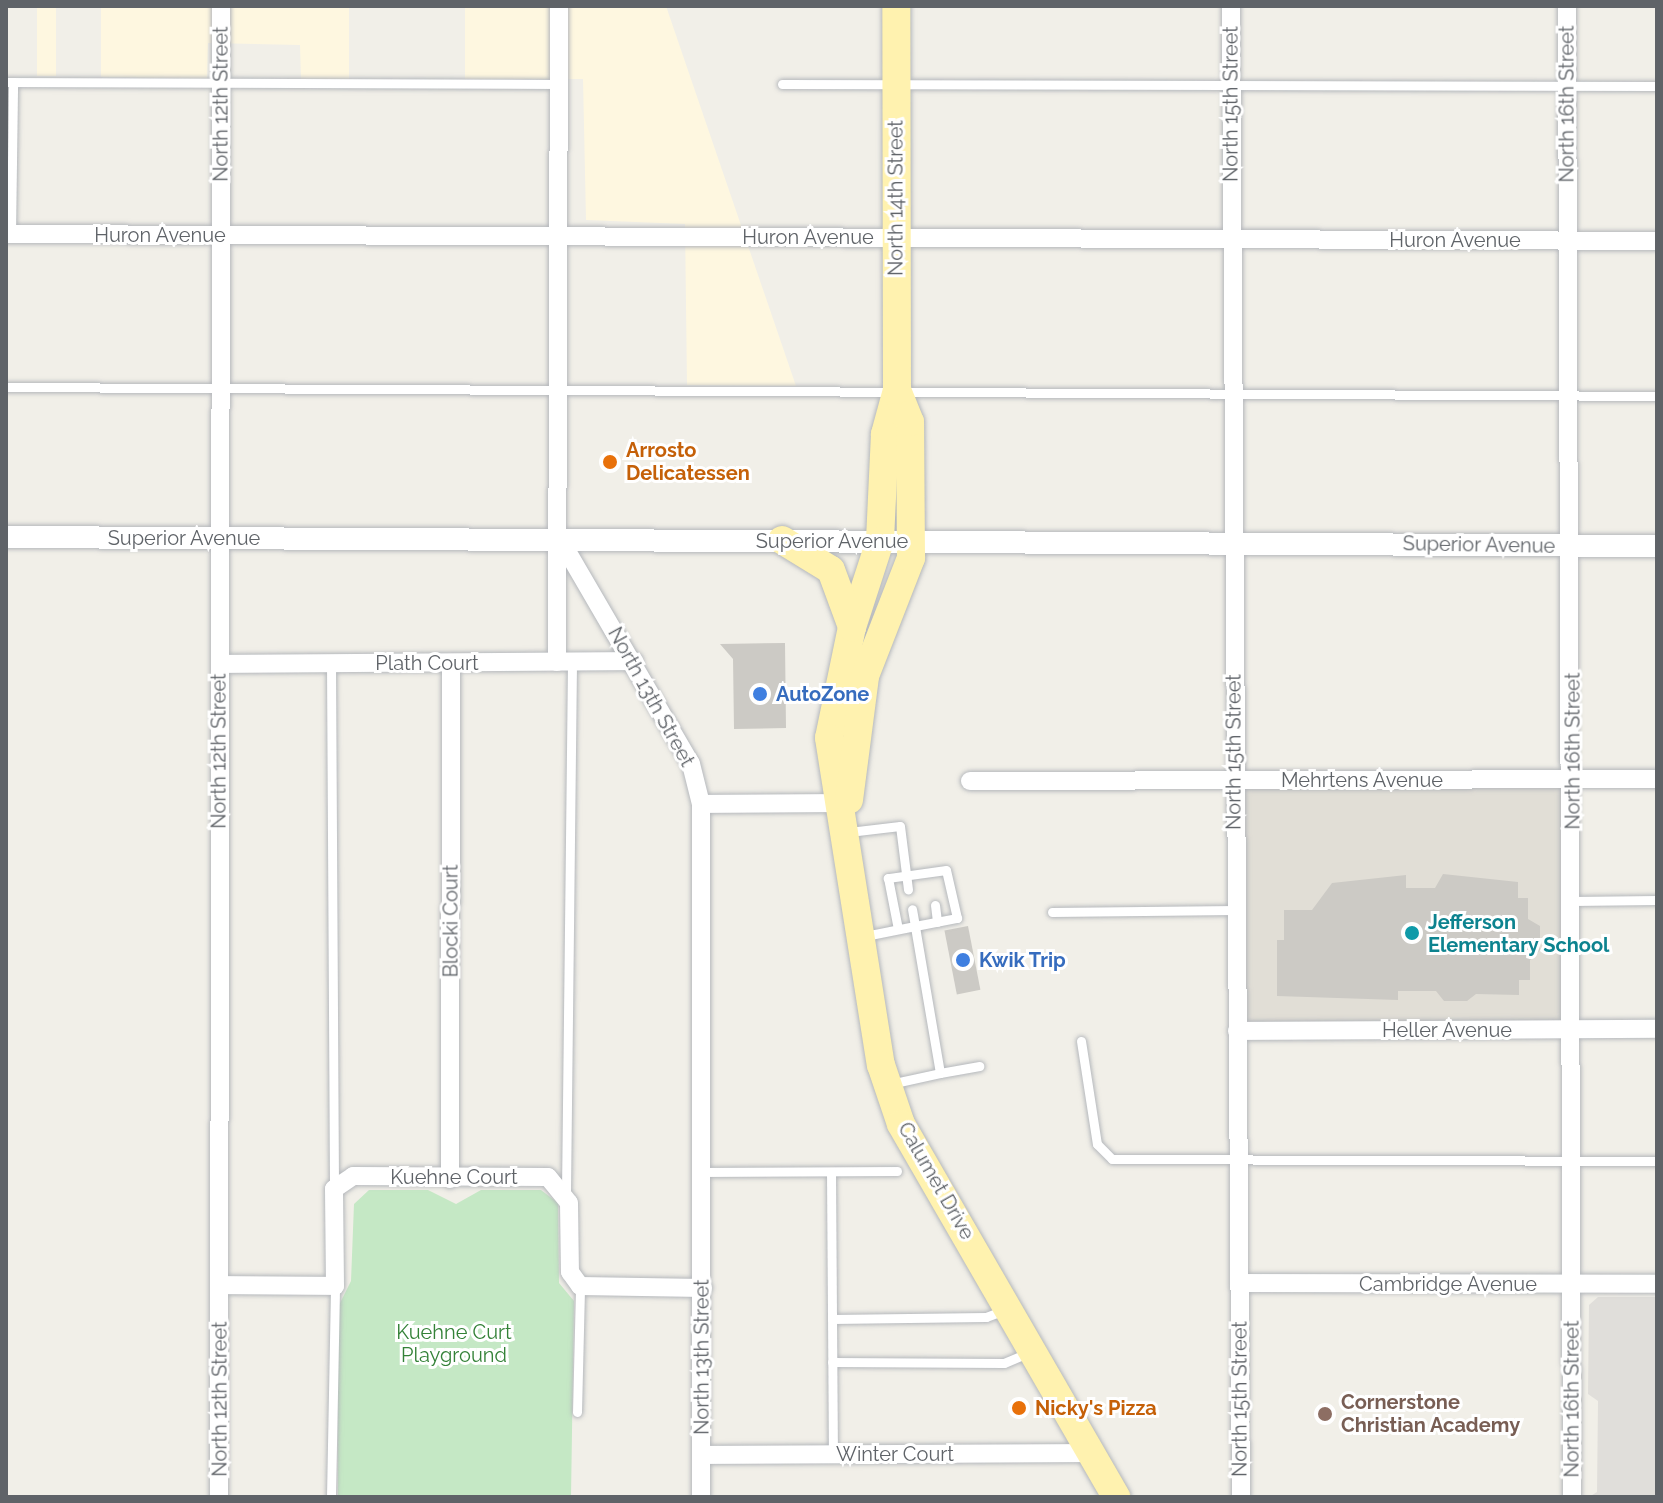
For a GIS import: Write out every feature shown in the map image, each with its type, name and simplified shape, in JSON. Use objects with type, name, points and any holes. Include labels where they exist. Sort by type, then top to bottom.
[{"type":"main road","name":"North 14th Street","points":[[846,833],[835,803],[829,738],[852,627],[880,541],[885,434],[897,390],[896,6]]},
{"type":"main road","name":"North 14th Street","points":[[846,833],[856,710],[912,541],[910,422],[897,390]]},
{"type":"main road","points":[[782,540],[831,570],[852,627]]},
{"type":"main road","name":"Calumet Drive","points":[[846,833],[886,1084],[901,1124],[1116,1497]]},
{"type":"street","name":"North 12th Street","points":[[219,1497],[221,6]]},
{"type":"street","points":[[559,6],[560,539],[564,662]]},
{"type":"street","name":"North 15th Street","points":[[1231,6],[1232,543],[1241,1497]]},
{"type":"street","name":"North 16th Street","points":[[1567,6],[1574,779],[1572,1497]]},
{"type":"street","name":"Huron Avenue","points":[[8,234],[1657,241]]},
{"type":"street","name":"Superior Avenue","points":[[6,537],[1657,546]]},
{"type":"street","name":"North 13th Street","points":[[560,539],[634,661],[691,764],[701,804],[701,1497]]},
{"type":"street","name":"Plath Court","points":[[220,664],[634,661]]},
{"type":"street","name":"Blocki Court","points":[[450,1179],[451,663]]},
{"type":"street","name":"Mehrtens Avenue","points":[[970,781],[1657,779]]},
{"type":"street","points":[[701,804],[835,803]]},
{"type":"street","name":"Heller Avenue","points":[[1237,1031],[1657,1029]]},
{"type":"street","name":"Kuehne Court","points":[[334,1189],[353,1176],[450,1179],[548,1177],[566,1192]]},
{"type":"street","points":[[220,1285],[335,1286],[334,1189]]},
{"type":"street","points":[[566,1192],[570,1272],[580,1286],[703,1288]]},
{"type":"street","name":"Cambridge Avenue","points":[[1239,1283],[1657,1284]]},
{"type":"street","name":"Winter Court","points":[[701,1455],[1090,1453]]},
{"type":"lane","points":[[8,234],[9,82],[558,84]]},
{"type":"lane","points":[[782,84],[1657,86]]},
{"type":"lane","points":[[6,387],[1232,391],[1657,396]]},
{"type":"lane","points":[[564,662],[566,1192]]},
{"type":"lane","points":[[331,664],[334,1189]]},
{"type":"lane","points":[[846,833],[900,826],[908,889]]},
{"type":"lane","points":[[862,936],[957,918],[946,870],[888,878],[898,929]]},
{"type":"lane","points":[[929,873],[931,886]]},
{"type":"lane","points":[[1572,901],[1657,900]]},
{"type":"lane","points":[[935,905],[937,922]]},
{"type":"lane","points":[[912,909],[940,1073]]},
{"type":"lane","points":[[1052,912],[1235,910]]},
{"type":"lane","points":[[1081,1041],[1104,1156],[1657,1161]]},
{"type":"lane","points":[[886,1084],[979,1066]]},
{"type":"lane","points":[[703,1172],[897,1171]]},
{"type":"lane","points":[[831,1172],[833,1455]]},
{"type":"lane","points":[[331,1497],[335,1286]]},
{"type":"lane","points":[[577,1412],[580,1286]]},
{"type":"lane","points":[[832,1319],[986,1317],[1007,1309]]},
{"type":"lane","points":[[832,1362],[1004,1363],[1031,1351]]},
{"type":"shaded area","points":[[37,6],[56,6],[56,76],[37,76]]},
{"type":"shaded area","points":[[101,6],[349,6],[349,80],[301,79],[300,45],[208,43],[207,79],[101,77]]},
{"type":"shaded area","points":[[465,6],[666,6],[796,386],[687,385],[685,224],[586,220],[583,79],[465,79]]},
{"type":"shaded area","points":[[1234,779],[1574,779],[1574,1029],[1234,1029]]},
{"type":"shaded area","points":[[1598,1297],[1657,1297],[1657,1497],[1589,1497],[1597,1492],[1598,1401],[1588,1394],[1589,1305]]},
{"type":"green space","name":"Kuehne Curt Playground","points":[[369,1190],[428,1190],[456,1204],[481,1190],[541,1190],[558,1203],[559,1283],[574,1301],[571,1497],[338,1497],[337,1309],[351,1281],[354,1204]]},
{"type":"building","name":"AutoZone","points":[[785,643],[786,728],[734,729],[733,659],[720,644]]},
{"type":"building","name":"Jefferson Elementary School","points":[[1443,874],[1518,882],[1518,898],[1528,898],[1528,919],[1540,926],[1540,950],[1530,960],[1530,980],[1519,980],[1519,995],[1476,994],[1467,1001],[1444,1001],[1436,991],[1398,991],[1398,1000],[1277,996],[1277,940],[1284,940],[1284,910],[1312,910],[1332,883],[1406,875],[1406,888],[1435,888]]},
{"type":"building","name":"Kwik Trip","points":[[968,926],[980,990],[957,994],[944,931]]},
{"type":"place","name":"Arrosto Delicatessen","points":[[610,462]]},
{"type":"place","name":"AutoZone","points":[[760,694]]},
{"type":"place","name":"Jefferson Elementary School","points":[[1412,933]]},
{"type":"place","name":"Kwik Trip","points":[[963,960]]},
{"type":"place","name":"Nicky's Pizza","points":[[1019,1408]]},
{"type":"place","name":"Cornerstone Christian Academy","points":[[1325,1414]]}]
